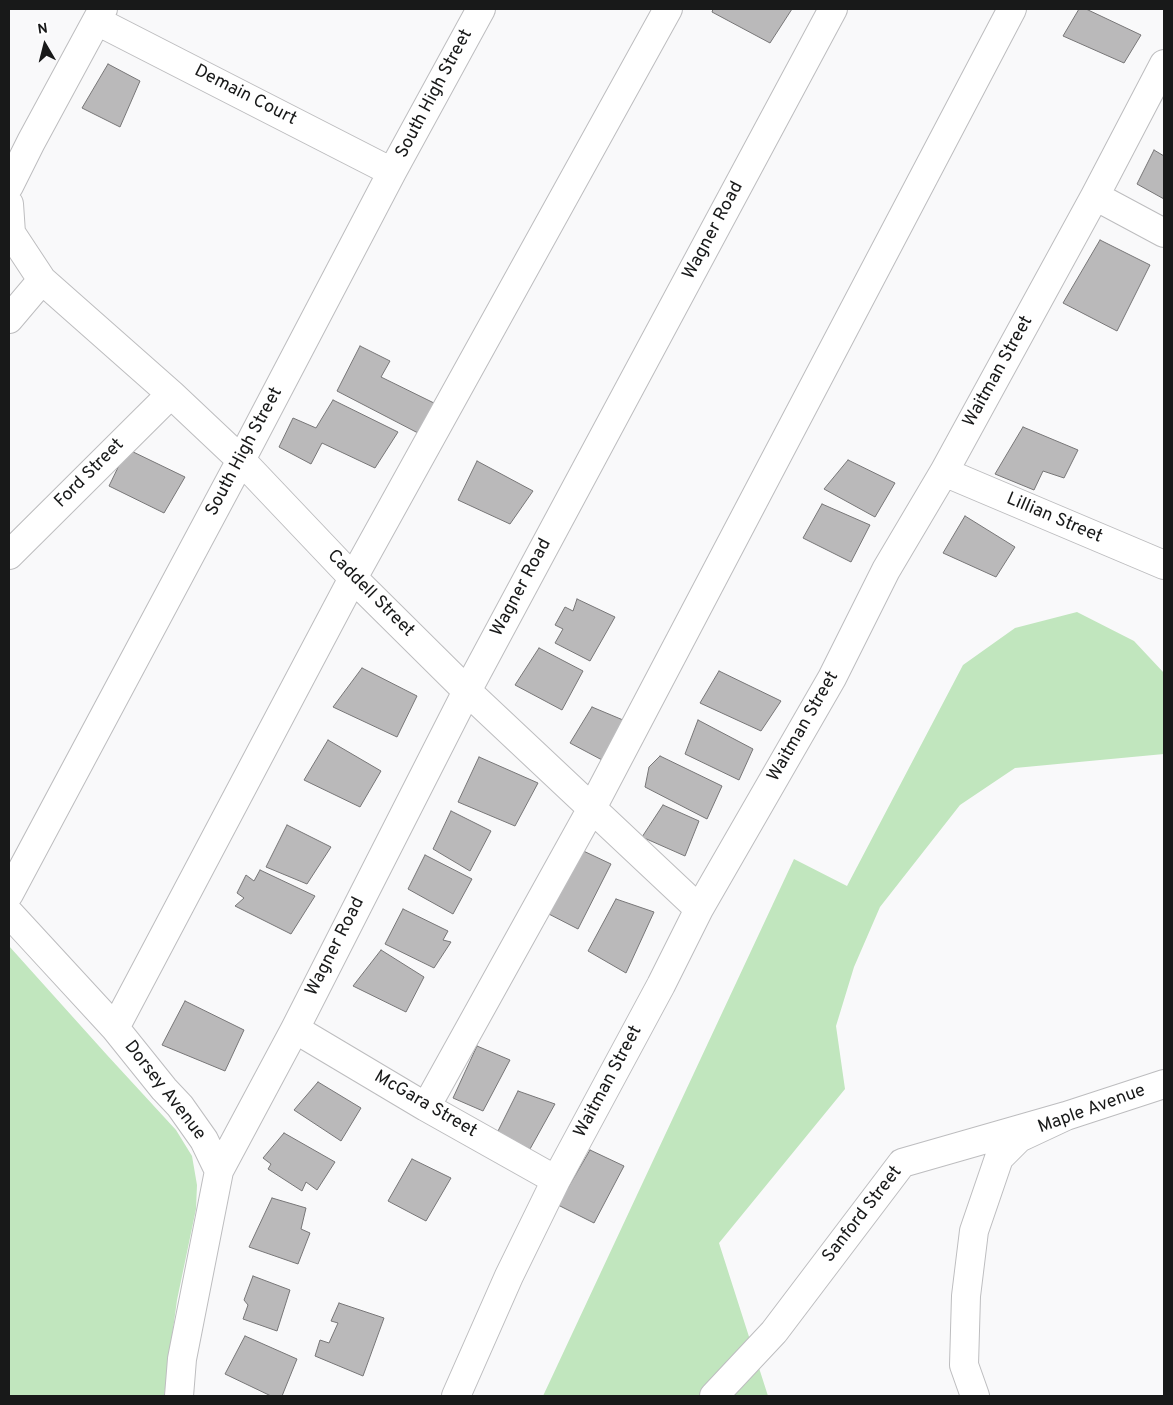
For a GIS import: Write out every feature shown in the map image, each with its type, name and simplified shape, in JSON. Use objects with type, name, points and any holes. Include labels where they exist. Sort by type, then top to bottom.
[{"type":"street","name":"South High Street","points":[[9,894],[480,9]]},
{"type":"street","points":[[114,1028],[353,578],[668,9]]},
{"type":"street","name":"Wagner Road","points":[[219,1170],[295,1028],[466,692],[834,9]]},
{"type":"street","points":[[426,1107],[592,808],[1012,9]]},
{"type":"street","name":"Demain Court","points":[[100,15],[392,172]]},
{"type":"street","points":[[9,186],[30,142],[100,15]]},
{"type":"street","name":"Waitman Street","points":[[456,1396],[509,1276],[556,1180],[661,985],[699,909],[832,678],[886,570],[944,472],[1095,196],[1164,64]]},
{"type":"street","points":[[1095,196],[1164,233]]},
{"type":"street","name":"Caddell Street","points":[[9,204],[11,233],[42,280],[171,394],[241,460],[353,578],[466,692],[699,909]]},
{"type":"street","points":[[9,319],[42,280]]},
{"type":"street","name":"Ford Street","points":[[9,555],[171,394]]},
{"type":"street","name":"Lillian Street","points":[[944,472],[1164,565]]},
{"type":"street","name":"Dorsey Avenue","points":[[9,914],[114,1028],[180,1106],[204,1140],[219,1170]]},
{"type":"street","name":"McGara Street","points":[[295,1028],[426,1107],[556,1180]]},
{"type":"street","name":"Maple Avenue","points":[[975,1396],[964,1366],[966,1296],[974,1231],[999,1158],[1019,1138],[1066,1116],[1164,1084]]},
{"type":"street","name":"Sanford Street","points":[[714,1396],[774,1332],[902,1162],[1066,1116]]},
{"type":"street","points":[[178,1396],[182,1358],[219,1170]]},
{"type":"green space","points":[[1077,612],[1134,641],[1164,673],[1164,754],[1015,768],[960,805],[880,907],[854,967],[836,1026],[845,1089],[719,1243],[768,1396],[543,1396],[794,859],[847,886],[963,665],[1015,628]]},
{"type":"green space","points":[[9,946],[176,1130],[192,1156],[197,1185],[196,1209],[177,1300],[164,1396],[9,1396]]},
{"type":"building","points":[[713,9],[792,9],[770,43],[712,12]]},
{"type":"building","points":[[1079,9],[1086,9],[1141,35],[1124,63],[1063,36]]},
{"type":"building","points":[[108,64],[140,81],[120,127],[82,108]]},
{"type":"building","points":[[1154,150],[1164,156],[1164,199],[1137,184]]},
{"type":"building","points":[[1100,240],[1150,265],[1117,331],[1063,303]]},
{"type":"building","points":[[360,346],[390,361],[381,377],[438,405],[418,433],[337,391]]},
{"type":"building","points":[[333,400],[398,432],[375,468],[322,443],[311,464],[279,447],[293,418],[316,428]]},
{"type":"building","points":[[1023,427],[1078,450],[1064,478],[1043,471],[1034,490],[995,474]]},
{"type":"building","points":[[127,449],[185,477],[164,513],[109,486]]},
{"type":"building","points":[[848,460],[895,483],[875,517],[824,489]]},
{"type":"building","points":[[477,461],[533,491],[510,524],[458,500]]},
{"type":"building","points":[[822,504],[870,525],[851,562],[803,538]]},
{"type":"building","points":[[965,516],[1015,547],[996,577],[943,553]]},
{"type":"building","points":[[577,599],[615,617],[590,661],[555,643],[563,629],[555,625],[565,607],[573,611]]},
{"type":"building","points":[[539,648],[583,671],[562,710],[515,685]]},
{"type":"building","points":[[362,668],[417,696],[397,737],[333,707]]},
{"type":"building","points":[[719,671],[781,701],[761,731],[700,703]]},
{"type":"building","points":[[592,707],[623,720],[604,761],[570,743]]},
{"type":"building","points":[[698,720],[753,749],[739,780],[685,754]]},
{"type":"building","points":[[328,740],[381,771],[360,807],[304,780]]},
{"type":"building","points":[[660,756],[722,786],[707,819],[645,787],[649,767]]},
{"type":"building","points":[[479,757],[538,783],[515,826],[458,802]]},
{"type":"building","points":[[663,805],[699,821],[685,856],[642,837]]},
{"type":"building","points":[[451,811],[491,831],[470,871],[433,849]]},
{"type":"building","points":[[287,825],[331,847],[307,884],[266,867]]},
{"type":"building","points":[[577,848],[611,864],[578,929],[543,911]]},
{"type":"building","points":[[425,855],[472,879],[453,914],[408,889]]},
{"type":"building","points":[[260,870],[315,896],[291,934],[235,906],[244,898],[237,893],[246,875],[254,881]]},
{"type":"building","points":[[616,899],[654,912],[626,973],[588,951]]},
{"type":"building","points":[[403,909],[448,931],[443,940],[451,942],[434,968],[385,944]]},
{"type":"building","points":[[381,950],[424,977],[406,1012],[353,986]]},
{"type":"building","points":[[185,1001],[244,1030],[225,1071],[162,1045]]},
{"type":"building","points":[[477,1046],[510,1060],[483,1111],[453,1098]]},
{"type":"building","points":[[318,1082],[361,1108],[341,1141],[294,1110]]},
{"type":"building","points":[[518,1091],[555,1104],[530,1149],[497,1133]]},
{"type":"building","points":[[284,1133],[335,1162],[317,1190],[306,1182],[302,1191],[268,1169],[271,1164],[263,1158]]},
{"type":"building","points":[[590,1150],[624,1166],[594,1223],[558,1205]]},
{"type":"building","points":[[412,1159],[451,1178],[426,1221],[388,1201]]},
{"type":"building","points":[[272,1198],[306,1208],[301,1229],[310,1233],[298,1264],[249,1247]]},
{"type":"building","points":[[253,1276],[290,1290],[277,1331],[243,1319],[248,1305],[244,1300]]},
{"type":"building","points":[[339,1303],[384,1318],[363,1376],[315,1356],[320,1340],[329,1343],[338,1323],[331,1321]]},
{"type":"building","points":[[245,1336],[297,1359],[282,1396],[271,1396],[225,1374]]}]
